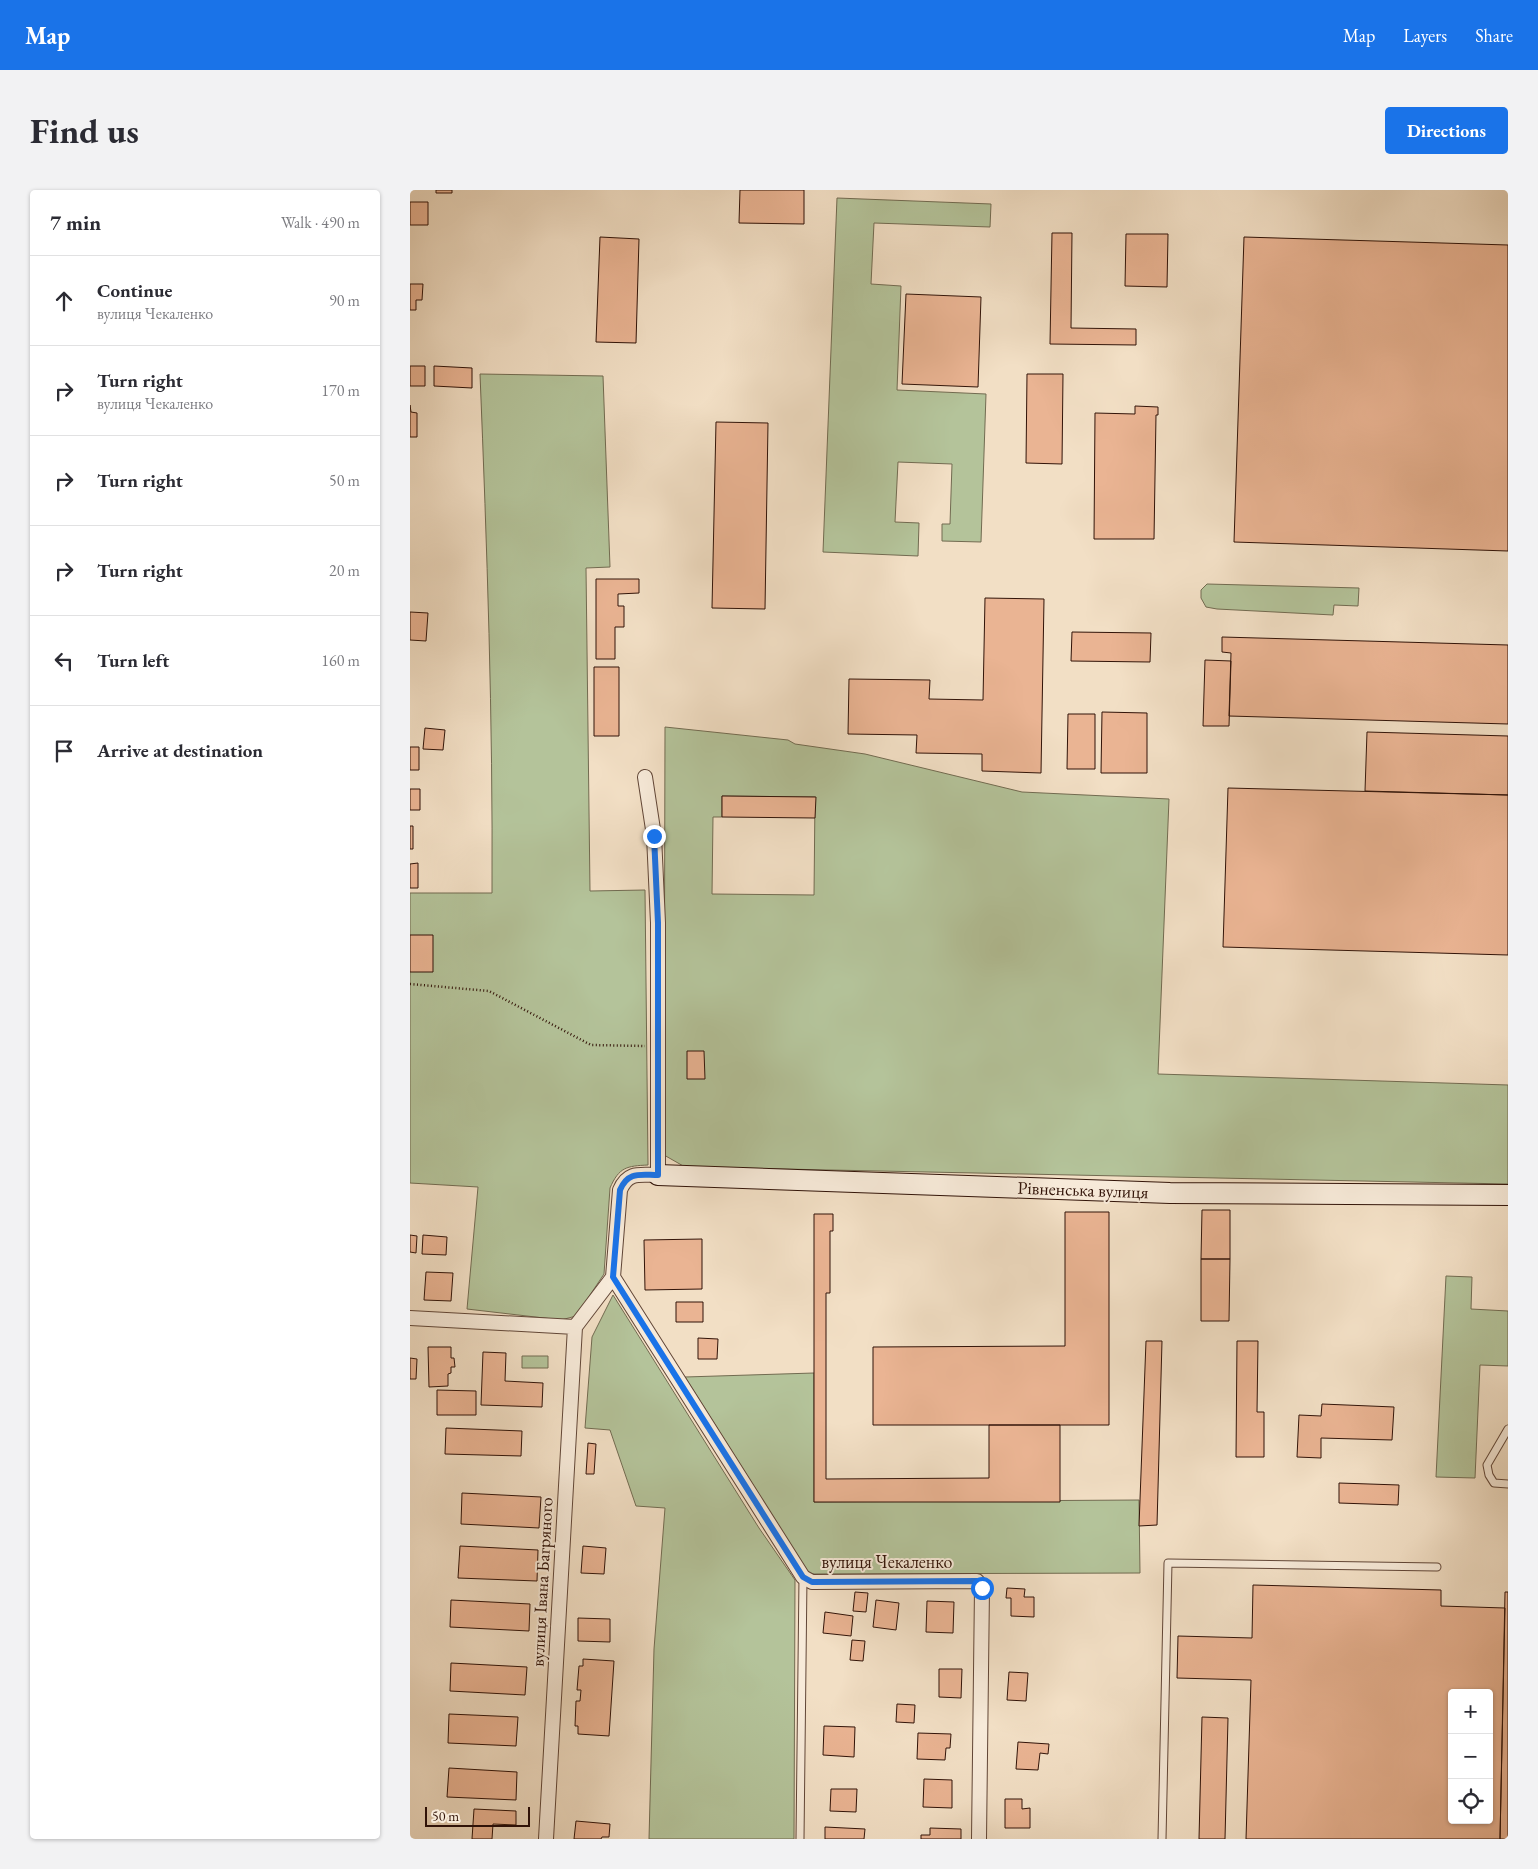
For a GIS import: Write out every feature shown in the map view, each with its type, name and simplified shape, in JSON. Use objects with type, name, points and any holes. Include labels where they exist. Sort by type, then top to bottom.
[{"type":"street","points":[[410,1318],[575,1327],[613,1277],[620,1190],[624,1181],[632,1175],[658,1175],[658,923],[654,836],[645,777]]},
{"type":"street","name":"Рівненська вулиця","points":[[658,1175],[1170,1193],[1508,1195]]},
{"type":"street","name":"вулиця Чекаленко","points":[[613,1277],[803,1577],[812,1582],[977,1581],[982,1588],[979,1839]]},
{"type":"street","name":"вулиця Івана Багряного","points":[[546,1839],[575,1327]]},
{"type":"lane","points":[[1508,1429],[1487,1465],[1489,1475],[1494,1483],[1508,1484]]},
{"type":"lane","points":[[1162,1839],[1168,1563],[1438,1567]]},
{"type":"lane","points":[[800,1839],[803,1577]]},
{"type":"path","points":[[410,984],[489,991],[591,1045],[658,1046]]},
{"type":"green space","points":[[837,198],[991,204],[990,227],[874,223],[871,284],[901,286],[897,390],[986,394],[981,542],[942,541],[942,524],[950,524],[952,464],[898,462],[895,522],[919,523],[918,556],[823,552]]},
{"type":"green space","points":[[480,374],[603,376],[610,567],[586,568],[590,891],[645,890],[648,1165],[624,1169],[613,1181],[610,1188],[604,1274],[576,1316],[561,1320],[467,1309],[478,1187],[410,1183],[410,893],[492,893],[492,763]]},
{"type":"green space","points":[[1207,584],[1359,588],[1358,606],[1334,605],[1333,615],[1217,609],[1206,607],[1201,598],[1201,590]]},
{"type":"green space","points":[[665,727],[788,740],[795,744],[865,754],[1022,792],[1169,799],[1158,1074],[1508,1085],[1508,1184],[685,1167],[664,1155]],"holes":[[[722,796],[815,797],[814,895],[712,894],[713,817],[722,817]]]},
{"type":"green space","points":[[1446,1276],[1472,1277],[1471,1309],[1508,1311],[1508,1366],[1480,1365],[1475,1478],[1436,1477]]},
{"type":"green space","points":[[613,1295],[759,1528],[795,1580],[794,1839],[649,1839],[654,1649],[665,1508],[636,1506],[610,1430],[585,1428],[592,1337]]},
{"type":"green space","points":[[522,1356],[548,1356],[548,1368],[522,1368]]},
{"type":"green space","points":[[814,1373],[814,1502],[1139,1500],[1140,1573],[813,1574],[808,1572],[685,1377]]},
{"type":"building","points":[[436,190],[452,190],[452,193],[436,193]]},
{"type":"building","points":[[740,190],[804,190],[804,224],[739,223]]},
{"type":"building","points":[[410,202],[428,202],[428,225],[410,225]]},
{"type":"building","points":[[1052,233],[1072,233],[1071,328],[1136,329],[1136,345],[1050,344]]},
{"type":"building","points":[[1126,234],[1168,234],[1167,287],[1125,286]]},
{"type":"building","points":[[600,237],[639,239],[636,343],[596,342]]},
{"type":"building","points":[[1244,237],[1508,245],[1508,551],[1234,542]]},
{"type":"building","points":[[410,284],[423,284],[422,300],[416,300],[416,310],[410,310]]},
{"type":"building","points":[[906,294],[981,297],[978,387],[902,384]]},
{"type":"building","points":[[410,366],[425,366],[425,386],[410,386]]},
{"type":"building","points":[[434,366],[472,368],[472,388],[434,386]]},
{"type":"building","points":[[1027,374],[1063,374],[1062,464],[1026,463]]},
{"type":"building","points":[[410,405],[411,412],[417,413],[417,437],[410,437]]},
{"type":"building","points":[[1135,406],[1158,407],[1158,415],[1156,415],[1154,539],[1094,539],[1095,413],[1135,414]]},
{"type":"building","points":[[716,422],[768,423],[765,609],[712,608]]},
{"type":"building","points":[[596,579],[639,579],[639,593],[618,594],[618,606],[624,606],[624,627],[615,627],[615,659],[596,659]]},
{"type":"building","points":[[985,598],[1044,599],[1041,773],[982,771],[982,754],[916,753],[917,735],[848,734],[849,679],[930,680],[929,699],[983,700]]},
{"type":"building","points":[[410,612],[428,613],[426,641],[410,640]]},
{"type":"building","points":[[1072,632],[1151,633],[1150,662],[1071,661]]},
{"type":"building","points":[[1222,637],[1508,645],[1508,724],[1229,716],[1231,653],[1222,652]]},
{"type":"building","points":[[1205,660],[1231,661],[1229,726],[1203,726]]},
{"type":"building","points":[[594,667],[619,667],[619,736],[594,736]]},
{"type":"building","points":[[1102,712],[1147,713],[1147,773],[1101,773]]},
{"type":"building","points":[[1068,714],[1095,714],[1095,769],[1067,769]]},
{"type":"building","points":[[425,728],[445,730],[443,750],[423,749]]},
{"type":"building","points":[[1367,732],[1508,736],[1508,795],[1365,791]]},
{"type":"building","points":[[410,747],[419,747],[419,770],[410,770]]},
{"type":"building","points":[[1228,788],[1508,795],[1508,955],[1223,947]]},
{"type":"building","points":[[410,789],[420,789],[420,810],[410,810]]},
{"type":"building","points":[[722,796],[816,797],[815,818],[722,817]]},
{"type":"building","points":[[410,826],[413,826],[413,849],[410,849]]},
{"type":"building","points":[[418,863],[418,888],[410,888],[410,864]]},
{"type":"building","points":[[410,935],[433,935],[433,972],[410,972]]},
{"type":"building","points":[[687,1051],[704,1051],[705,1079],[687,1079]]},
{"type":"building","points":[[1202,1210],[1230,1210],[1230,1259],[1201,1259]]},
{"type":"building","points":[[1065,1212],[1109,1212],[1109,1425],[873,1425],[873,1347],[1065,1346]]},
{"type":"building","points":[[814,1214],[833,1214],[833,1231],[830,1231],[830,1293],[826,1293],[826,1479],[989,1478],[989,1425],[1060,1425],[1060,1502],[814,1502]]},
{"type":"building","points":[[410,1235],[417,1236],[416,1253],[410,1252]]},
{"type":"building","points":[[423,1235],[447,1237],[446,1255],[422,1254]]},
{"type":"building","points":[[702,1239],[702,1289],[645,1290],[644,1240]]},
{"type":"building","points":[[1201,1259],[1230,1259],[1229,1321],[1201,1321]]},
{"type":"building","points":[[426,1272],[453,1273],[451,1301],[424,1300]]},
{"type":"building","points":[[676,1302],[703,1302],[703,1322],[676,1322]]},
{"type":"building","points":[[698,1338],[718,1339],[717,1359],[698,1359]]},
{"type":"building","points":[[1146,1341],[1162,1341],[1157,1525],[1139,1526]]},
{"type":"building","points":[[1237,1341],[1258,1341],[1257,1412],[1264,1412],[1264,1457],[1236,1457]]},
{"type":"building","points":[[428,1347],[451,1347],[451,1358],[454,1358],[455,1367],[451,1367],[451,1373],[448,1374],[448,1386],[429,1387]]},
{"type":"building","points":[[483,1352],[506,1353],[505,1381],[543,1383],[542,1407],[481,1405]]},
{"type":"building","points":[[410,1358],[417,1359],[416,1379],[410,1379]]},
{"type":"building","points":[[437,1390],[476,1391],[476,1415],[437,1415]]},
{"type":"building","points":[[1322,1404],[1394,1407],[1392,1440],[1321,1438],[1321,1458],[1297,1457],[1299,1415],[1321,1416]]},
{"type":"building","points":[[446,1428],[522,1431],[521,1456],[445,1454]]},
{"type":"building","points":[[588,1443],[596,1444],[594,1474],[586,1474]]},
{"type":"building","points":[[1339,1483],[1399,1485],[1398,1505],[1339,1503]]},
{"type":"building","points":[[462,1493],[541,1497],[539,1528],[461,1524]]},
{"type":"building","points":[[460,1546],[538,1550],[537,1581],[458,1578]]},
{"type":"building","points":[[583,1546],[606,1548],[604,1574],[581,1573]]},
{"type":"building","points":[[1253,1585],[1441,1590],[1441,1606],[1505,1608],[1500,1839],[1246,1839],[1251,1680],[1177,1678],[1178,1636],[1252,1638]]},
{"type":"building","points":[[1007,1588],[1025,1589],[1024,1597],[1034,1597],[1034,1617],[1011,1616],[1011,1598],[1006,1598]]},
{"type":"building","points":[[855,1592],[868,1593],[866,1612],[853,1611]]},
{"type":"building","points":[[1505,1592],[1508,1592],[1508,1839],[1500,1839]]},
{"type":"building","points":[[451,1600],[530,1604],[529,1631],[450,1627]]},
{"type":"building","points":[[876,1600],[899,1603],[896,1630],[873,1627]]},
{"type":"building","points":[[927,1601],[954,1602],[953,1633],[926,1632]]},
{"type":"building","points":[[825,1612],[853,1616],[851,1636],[823,1633]]},
{"type":"building","points":[[578,1618],[610,1619],[610,1642],[578,1641]]},
{"type":"building","points":[[852,1640],[865,1641],[863,1661],[850,1660]]},
{"type":"building","points":[[583,1659],[614,1661],[609,1736],[578,1734],[578,1726],[575,1726],[576,1701],[580,1701],[581,1690],[577,1690],[579,1666],[583,1666]]},
{"type":"building","points":[[451,1663],[527,1667],[525,1695],[450,1691]]},
{"type":"building","points":[[939,1669],[962,1669],[961,1698],[939,1697]]},
{"type":"building","points":[[1009,1672],[1028,1673],[1026,1701],[1007,1700]]},
{"type":"building","points":[[897,1704],[915,1705],[914,1723],[896,1722]]},
{"type":"building","points":[[449,1714],[518,1717],[516,1746],[448,1743]]},
{"type":"building","points":[[1202,1717],[1228,1718],[1225,1839],[1199,1839]]},
{"type":"building","points":[[824,1726],[855,1727],[854,1757],[823,1755]]},
{"type":"building","points":[[918,1733],[951,1734],[950,1748],[946,1748],[945,1760],[917,1759]]},
{"type":"building","points":[[1018,1742],[1049,1744],[1048,1754],[1040,1753],[1038,1770],[1016,1769]]},
{"type":"building","points":[[449,1768],[517,1772],[516,1800],[447,1797]]},
{"type":"building","points":[[924,1779],[952,1780],[952,1808],[923,1807]]},
{"type":"building","points":[[831,1789],[857,1789],[856,1812],[830,1811]]},
{"type":"building","points":[[1005,1799],[1022,1799],[1022,1809],[1030,1808],[1030,1828],[1005,1828]]},
{"type":"building","points":[[474,1809],[516,1811],[516,1825],[493,1824],[492,1839],[472,1839]]},
{"type":"building","points":[[576,1821],[610,1824],[609,1837],[602,1837],[601,1839],[574,1839]]},
{"type":"building","points":[[825,1827],[865,1829],[864,1839],[825,1839]]},
{"type":"building","points":[[930,1828],[961,1829],[961,1839],[921,1839],[921,1835],[930,1835]]},
{"type":"route","points":[[654,836],[658,923],[658,1175],[632,1175],[624,1181],[620,1190],[613,1277],[803,1577],[812,1582],[977,1581],[982,1588]]}]
